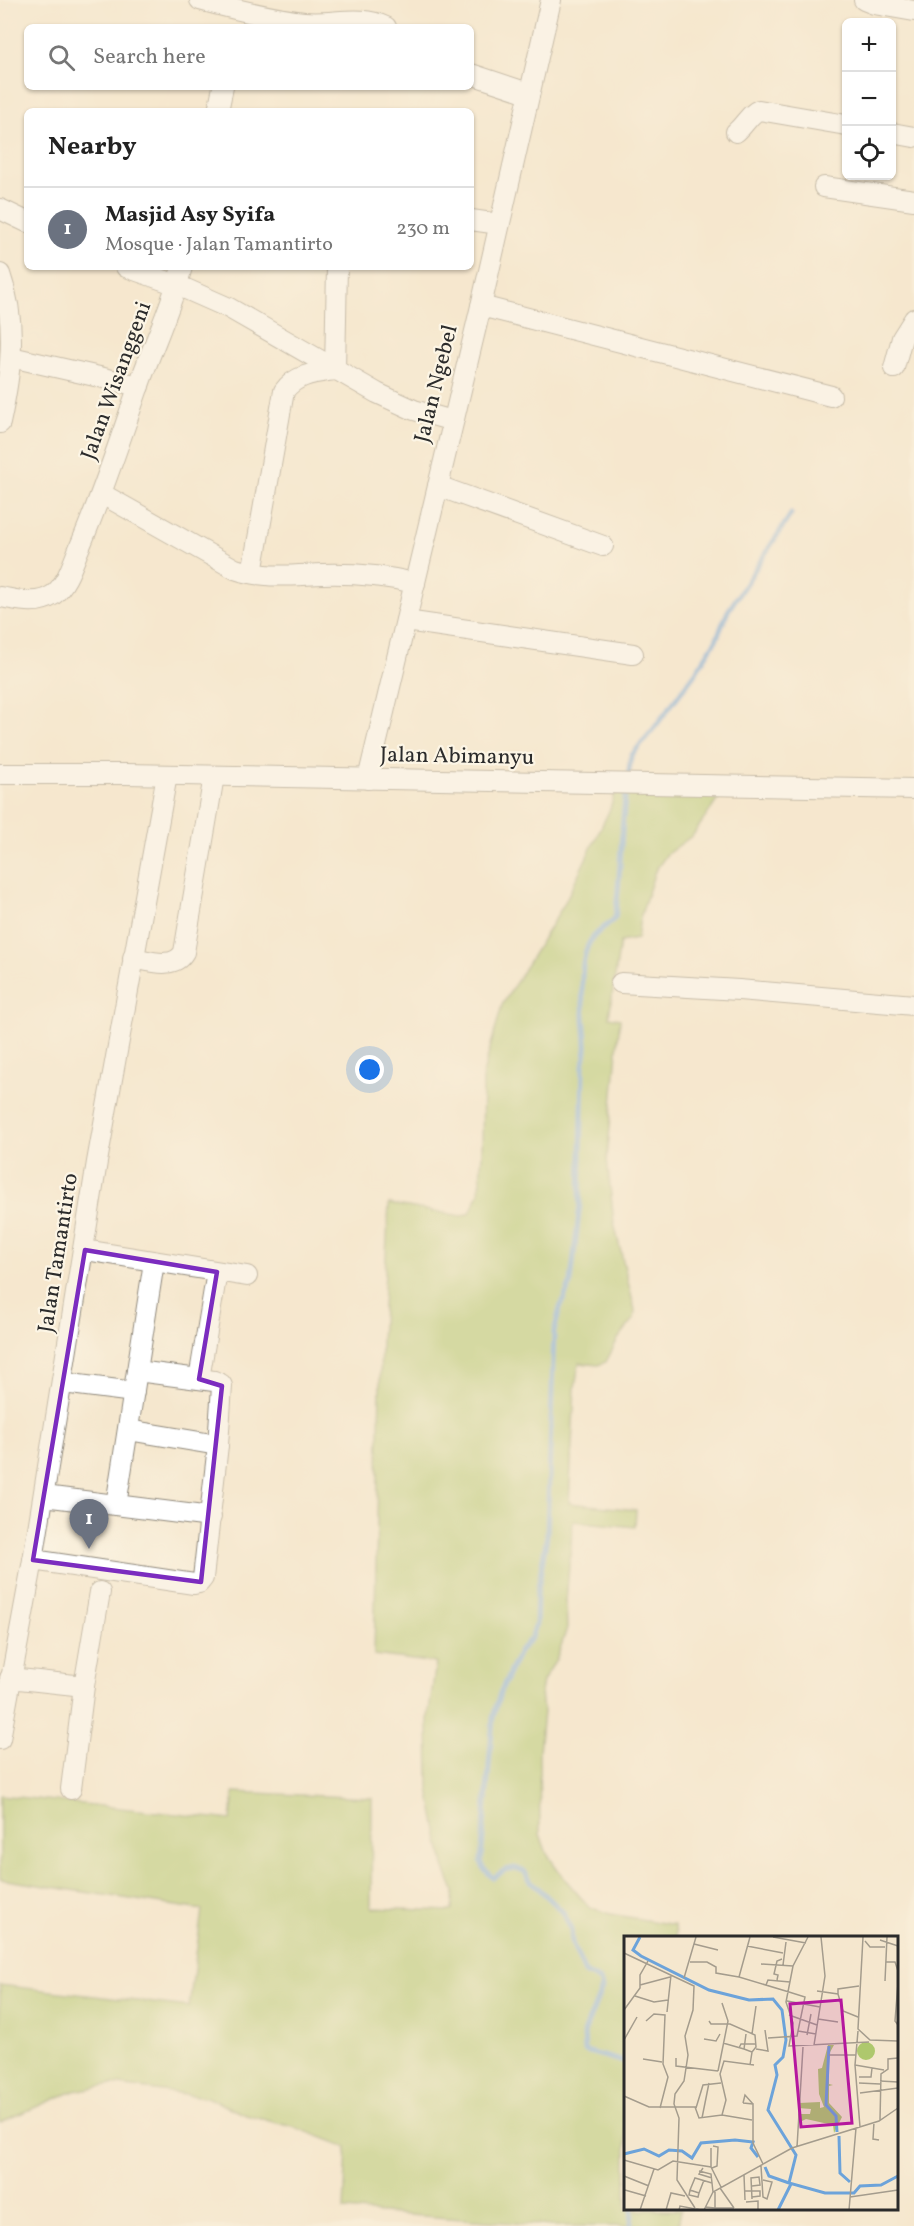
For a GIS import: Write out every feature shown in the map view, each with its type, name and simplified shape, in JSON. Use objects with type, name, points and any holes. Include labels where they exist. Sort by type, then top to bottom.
[{"type":"street","points":[[200,0],[239,12],[306,22],[368,21],[377,24]]},
{"type":"street","name":"Jalan Ngebel","points":[[368,779],[481,306],[550,0]]},
{"type":"street","points":[[869,2],[914,10]]},
{"type":"street","points":[[474,75],[528,93]]},
{"type":"street","points":[[219,108],[222,90]]},
{"type":"street","points":[[736,132],[745,125],[753,112],[759,110],[842,124]]},
{"type":"street","points":[[896,134],[914,137]]},
{"type":"street","points":[[824,187],[914,200]]},
{"type":"street","points":[[0,209],[24,221]]},
{"type":"street","points":[[474,220],[499,224]]},
{"type":"street","points":[[144,270],[179,276],[335,370],[399,404],[453,421]]},
{"type":"street","points":[[335,370],[337,270]]},
{"type":"street","points":[[0,274],[11,316],[11,357],[0,423]]},
{"type":"street","name":"Jalan Wisanggeni","points":[[0,597],[39,602],[54,594],[66,578],[102,494],[179,276]]},
{"type":"street","points":[[481,306],[831,396]]},
{"type":"street","points":[[894,368],[902,338],[914,319]]},
{"type":"street","points":[[11,357],[139,386]]},
{"type":"street","points":[[252,573],[284,391],[291,381],[335,370]]},
{"type":"street","points":[[438,486],[603,546]]},
{"type":"street","points":[[102,494],[235,569],[281,576],[374,575],[415,583]]},
{"type":"street","points":[[406,621],[633,654]]},
{"type":"street","name":"Jalan Abimanyu","points":[[0,774],[914,789]]},
{"type":"street","name":"Jalan Tamantirto","points":[[0,1739],[63,1383],[97,1162],[167,775]]},
{"type":"street","points":[[133,958],[171,963],[178,960],[184,952],[214,776]]},
{"type":"street","points":[[621,983],[739,990],[914,1005]]},
{"type":"street","points":[[85,1250],[247,1276]]},
{"type":"street","points":[[117,1505],[154,1262]]},
{"type":"street","points":[[199,1379],[217,1272]]},
{"type":"street","points":[[33,1560],[125,1575],[199,1583],[203,1578],[206,1570],[222,1386],[218,1382],[137,1371]]},
{"type":"street","points":[[63,1383],[134,1392]]},
{"type":"street","points":[[129,1430],[218,1445]]},
{"type":"street","points":[[44,1496],[211,1517]]},
{"type":"street","points":[[71,1789],[84,1686],[100,1592]]},
{"type":"street","points":[[10,1678],[84,1686]]},
{"type":"highlighted area","points":[[85,1250],[217,1272],[199,1379],[222,1386],[201,1582],[33,1560]]},
{"type":"green space","points":[[615,792],[721,795],[693,835],[667,854],[655,871],[640,918],[637,939],[620,942],[609,1017],[620,1019],[607,1159],[614,1223],[635,1311],[634,1319],[618,1339],[606,1362],[598,1365],[579,1363],[575,1387],[569,1503],[636,1510],[635,1527],[573,1521],[566,1601],[567,1628],[557,1658],[543,1681],[541,1692],[543,1712],[539,1752],[540,1834],[547,1854],[589,1907],[610,1914],[675,1925],[676,1936],[624,1936],[624,2211],[681,2211],[678,2226],[552,2226],[344,2210],[347,2147],[297,2128],[246,2115],[206,2097],[112,2084],[74,2091],[0,2122],[0,1985],[189,2007],[202,1910],[0,1879],[0,1795],[231,1820],[234,1792],[372,1798],[371,1908],[452,1911],[454,1891],[444,1866],[429,1790],[428,1718],[436,1663],[374,1655],[381,1341],[389,1204],[462,1216],[470,1213],[479,1193],[483,1074],[502,1005],[563,906],[610,809]]},
{"type":"waterway","points":[[628,778],[631,756],[695,673],[716,640],[728,611],[791,514]]},
{"type":"waterway","points":[[624,2062],[585,2051],[584,2033],[602,1988],[600,1981],[585,1973],[572,1943],[571,1929],[563,1912],[531,1881],[524,1871],[515,1868],[505,1870],[493,1878],[484,1869],[481,1861],[493,1718],[500,1693],[519,1652],[532,1637],[536,1624],[537,1594],[547,1535],[554,1332],[560,1308],[571,1282],[580,1204],[583,1066],[586,1052],[582,990],[583,962],[591,940],[615,918],[626,791]]},
{"type":"waterway","points":[[631,2226],[632,2211]]},
{"type":"place","name":"Masjid Asy Syifa","points":[[89,1549]]}]
